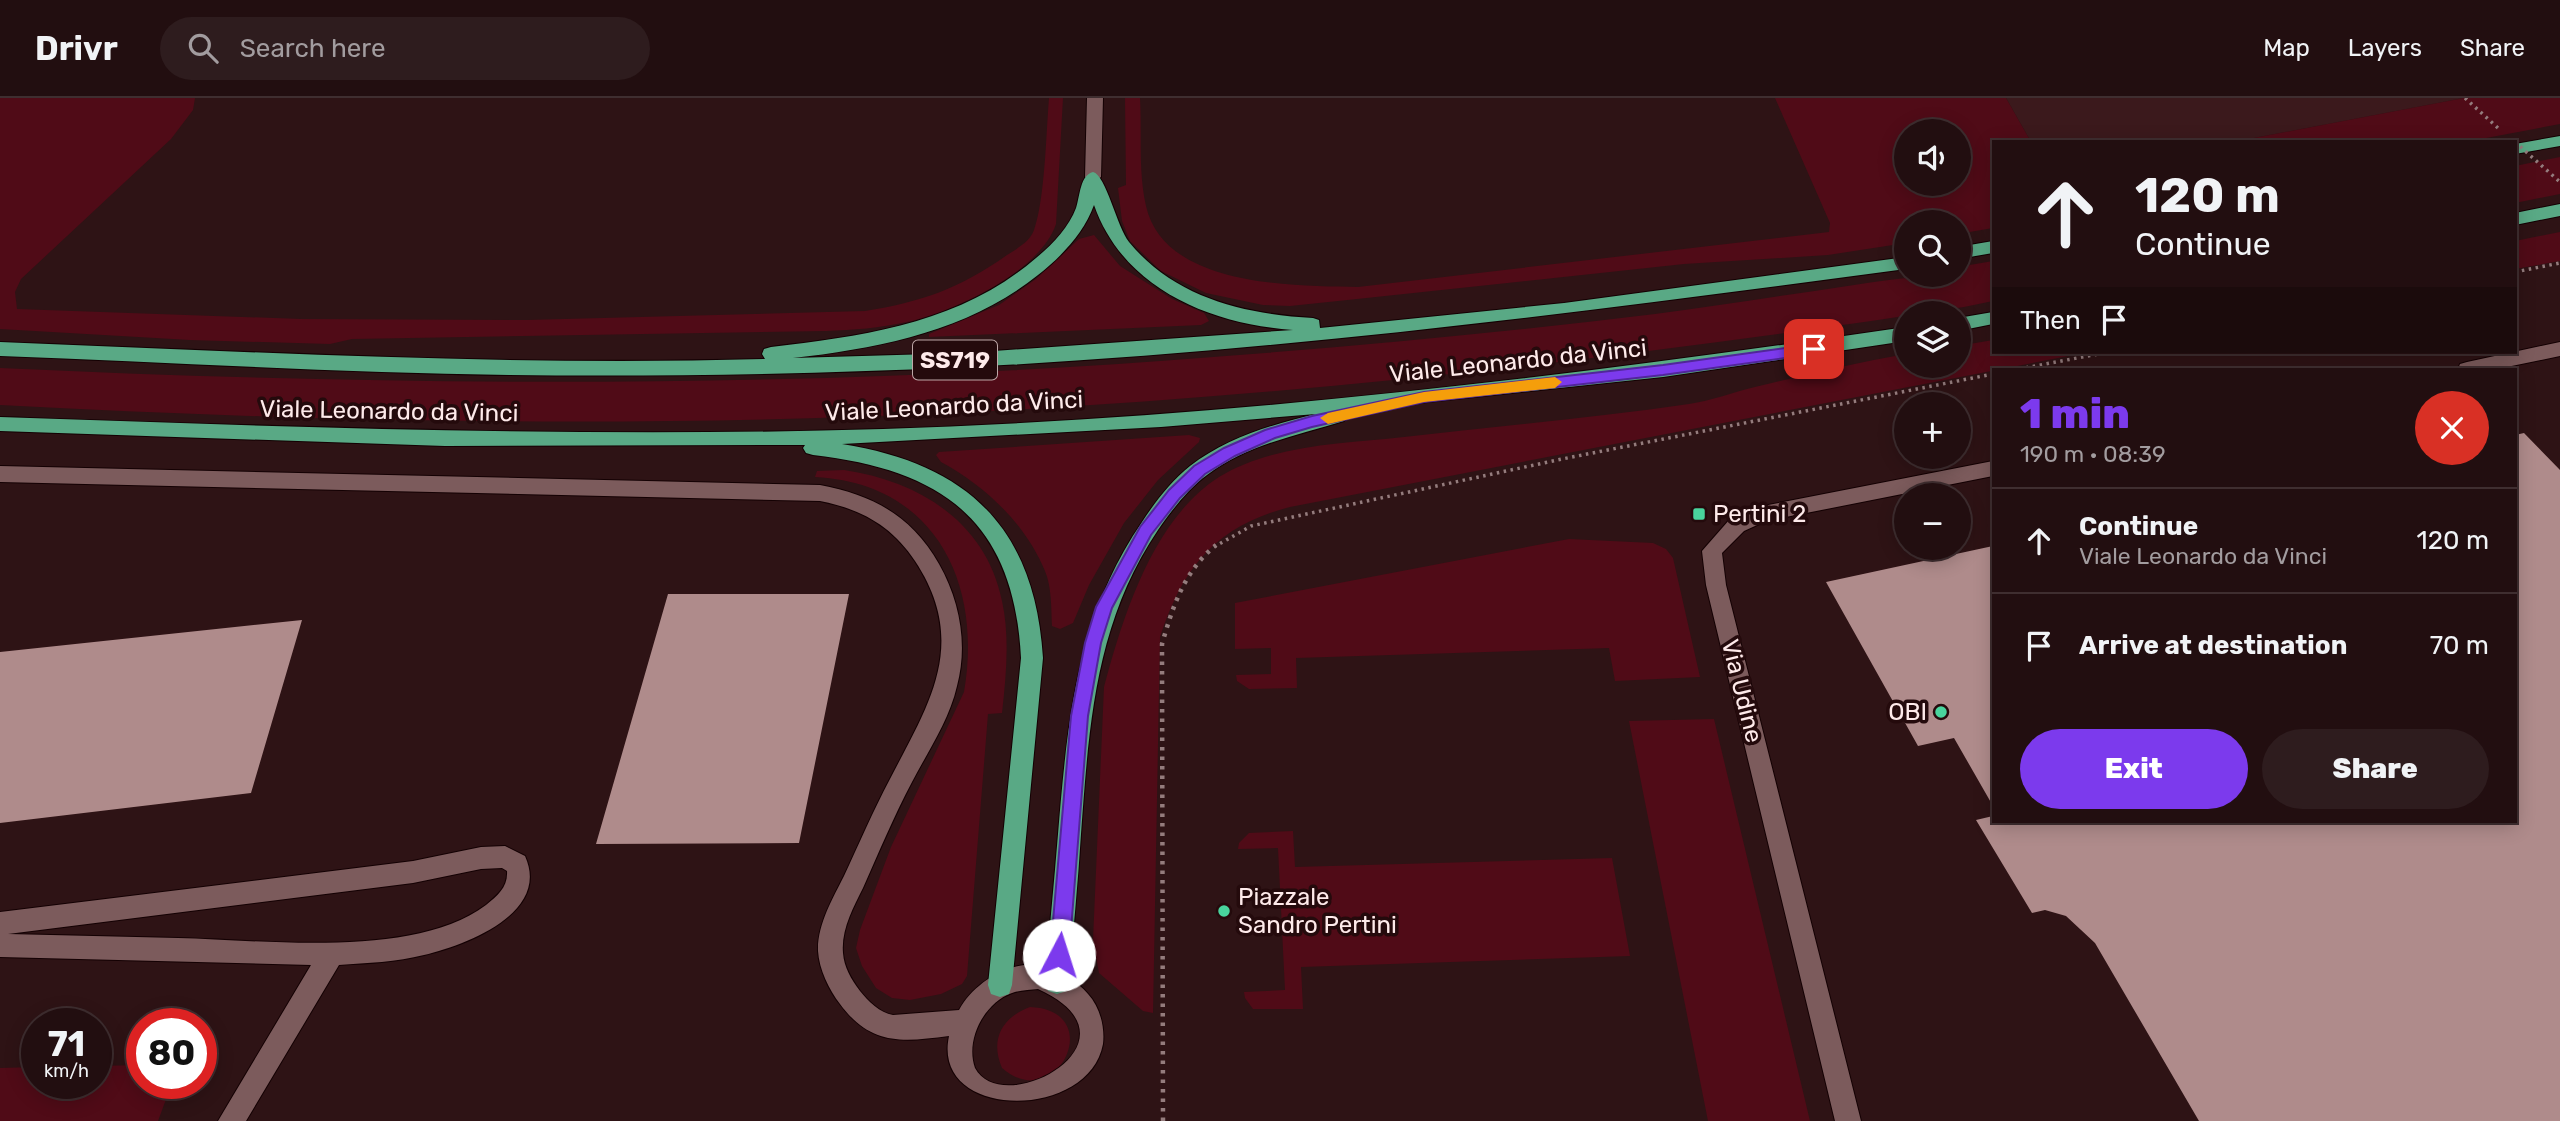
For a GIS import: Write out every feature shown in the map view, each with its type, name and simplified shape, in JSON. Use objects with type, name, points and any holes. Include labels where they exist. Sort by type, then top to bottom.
[{"type":"highway","points":[[2517,149],[2560,141]]},
{"type":"highway","points":[[1093,177],[1108,224],[1122,245],[1154,276],[1186,296],[1231,315],[1258,320],[1385,329]]},
{"type":"highway","points":[[649,369],[866,342],[933,325],[968,311],[1025,277],[1064,240],[1081,216],[1093,177]]},
{"type":"highway","points":[[2517,219],[2560,210]]},
{"type":"highway","points":[[1971,251],[1992,247]]},
{"type":"highway","name":"Viale Leonardo da Vinci","points":[[0,349],[489,368],[649,369],[966,360],[1107,352],[1385,329],[1564,309],[1894,265]]},
{"type":"highway","points":[[1971,322],[1992,318]]},
{"type":"highway","name":"Viale Leonardo da Vinci","points":[[0,424],[445,439],[886,436],[1148,421],[1424,397],[1663,370],[1894,336]]},
{"type":"highway","points":[[1057,982],[1084,686],[1104,607],[1146,531],[1191,478],[1229,452],[1270,434],[1312,422],[1424,397]]},
{"type":"highway","points":[[710,439],[864,455],[896,462],[930,476],[956,494],[981,518],[1001,544],[1017,574],[1028,610],[1032,658],[1000,985]]},
{"type":"street","points":[[1093,177],[1095,98]]},
{"type":"street","points":[[2472,368],[2560,349]]},
{"type":"street","name":"Via Udine","points":[[1849,1121],[1716,585],[1712,551],[1737,525],[1763,514],[1992,468]]},
{"type":"street","points":[[0,474],[820,493],[847,498],[876,509],[916,544],[932,569],[951,628],[951,662],[947,687],[939,709],[883,814],[840,912],[830,942],[841,988],[860,1011],[888,1027],[966,1022]]},
{"type":"street","points":[[0,923],[413,872],[481,858],[505,857],[517,864],[520,874],[518,888],[510,900],[486,921],[447,938],[409,947],[332,954],[0,945]]},
{"type":"street","points":[[231,1121],[332,954]]},
{"type":"street","points":[[1039,977],[1057,982],[1072,991],[1083,1004],[1090,1020],[1093,1038],[1081,1074],[1069,1089],[1034,1114],[995,1105],[978,1094],[967,1079],[960,1061],[960,1041],[966,1022],[974,1007],[1000,985],[1039,977]]},
{"type":"path","points":[[2465,98],[2504,133]]},
{"type":"path","points":[[2517,144],[2560,183]]},
{"type":"path","points":[[2517,272],[2560,263]]},
{"type":"path","points":[[2025,368],[2099,354]]},
{"type":"path","points":[[1163,1121],[1162,644],[1174,597],[1201,558],[1227,536],[1251,526],[1562,459],[1992,374]]},
{"type":"shaded area","points":[[0,98],[195,98],[193,110],[171,139],[21,279],[15,292],[17,309],[301,319],[527,320],[865,311],[885,307],[922,298],[956,285],[989,267],[1029,238],[1034,230],[1041,201],[1049,98],[1063,98],[1056,224],[1047,242],[1032,258],[993,287],[926,317],[866,328],[826,331],[352,339],[330,344],[190,340],[0,329]]},
{"type":"shaded area","points":[[1125,98],[1140,98],[1144,192],[1146,206],[1158,233],[1178,253],[1204,267],[1235,276],[1300,285],[1358,287],[1829,232],[1830,223],[1775,98],[2006,98],[2030,140],[1992,140],[1992,228],[1971,232],[1971,210],[1894,210],[1894,245],[1828,255],[1684,264],[1290,306],[1263,305],[1206,293],[1161,271],[1130,241],[1122,221],[1118,188],[1126,185]]},
{"type":"shaded area","points":[[2006,98],[2464,98],[2244,140],[2030,140]]},
{"type":"shaded area","points":[[2464,98],[2560,98],[2560,124],[2476,140],[2244,140]]},
{"type":"shaded area","points":[[2560,157],[2560,194],[2517,203],[2517,166]]},
{"type":"shaded area","points":[[2560,232],[2560,261],[2517,269],[2517,241]]},
{"type":"shaded area","points":[[1094,235],[1120,266],[1172,299],[1204,313],[1209,321],[1201,325],[929,337],[929,334],[999,305],[1036,279],[1079,239]]},
{"type":"shaded area","points":[[1992,261],[1992,301],[1971,306],[1971,301],[1894,301],[1894,318],[1713,343],[1460,373],[1206,397],[951,413],[594,422],[238,416],[0,405],[0,368],[303,379],[455,381],[759,380],[910,375],[1213,357],[1434,338],[1655,314],[1894,280],[1894,287],[1971,287],[1971,265]]},
{"type":"shaded area","points":[[1992,340],[1992,354],[2079,354],[2007,368],[1992,368],[1992,371],[1971,375],[1971,344]]},
{"type":"shaded area","points":[[1894,356],[1894,378],[1955,378],[1290,507],[1242,525],[1222,538],[1192,570],[1169,612],[1160,637],[1153,1013],[1143,1011],[1099,973],[1093,940],[1104,687],[1131,600],[1144,571],[1176,518],[1196,495],[1219,477],[1240,466],[1309,447],[1689,404]]},
{"type":"shaded area","points":[[1189,435],[1200,438],[1199,442],[1158,480],[1124,523],[1089,585],[1073,623],[1060,629],[1052,626],[1051,598],[1045,571],[1026,537],[988,494],[941,462],[936,455],[939,452]]},
{"type":"shaded area","points":[[844,470],[898,484],[923,495],[965,528],[994,573],[1006,629],[1002,713],[988,714],[967,976],[962,984],[941,994],[910,1000],[892,998],[876,988],[862,966],[856,948],[860,930],[891,847],[964,692],[968,652],[966,613],[957,578],[942,546],[920,519],[892,498],[857,483],[815,477],[817,471]]},
{"type":"shaded area","points":[[1569,539],[1653,543],[1666,549],[1673,558],[1700,677],[1615,681],[1609,648],[1296,658],[1297,688],[1249,689],[1237,681],[1236,675],[1271,674],[1271,648],[1235,649],[1235,603]]},
{"type":"shaded area","points":[[1714,719],[1810,1121],[1708,1121],[1629,721]]},
{"type":"shaded area","points":[[1293,831],[1295,867],[1612,858],[1630,956],[1301,967],[1303,1009],[1253,1009],[1244,992],[1285,990],[1278,848],[1238,849],[1239,843],[1249,833]]},
{"type":"shaded area","points":[[1030,1007],[1053,1012],[1066,1025],[1070,1040],[1066,1057],[1056,1071],[1041,1079],[1022,1079],[1002,1068],[997,1048],[1005,1024]]},
{"type":"shaded area","points":[[126,1065],[126,1099],[166,1099],[158,1121],[0,1121],[0,1068],[21,1067],[21,1099],[112,1099],[112,1066]]},
{"type":"building","points":[[2524,433],[2560,470],[2560,1121],[2199,1121],[2095,943],[2066,916],[2045,910],[2032,913],[1976,820],[1992,816],[1992,823],[2517,823],[2517,435]]},
{"type":"building","points":[[1992,546],[1992,804],[1954,738],[1918,746],[1826,582],[1928,560],[1971,560],[1971,551]]},
{"type":"building","points":[[668,594],[849,594],[799,843],[596,844]]},
{"type":"building","points":[[302,620],[251,793],[0,823],[0,652]]},
{"type":"slow traffic","points":[[1328,418],[1424,397],[1555,382]]},
{"type":"place","name":"Pertini 2","points":[[1699,514]]},
{"type":"place","name":"OBI","points":[[1941,712]]},
{"type":"place","name":"Piazzale Sandro Pertini","points":[[1224,911]]},
{"type":"route","points":[[1059,955],[1079,716],[1093,643],[1104,607],[1146,531],[1175,494],[1199,470],[1229,452],[1270,434],[1424,397],[1663,370],[1814,349]]}]
